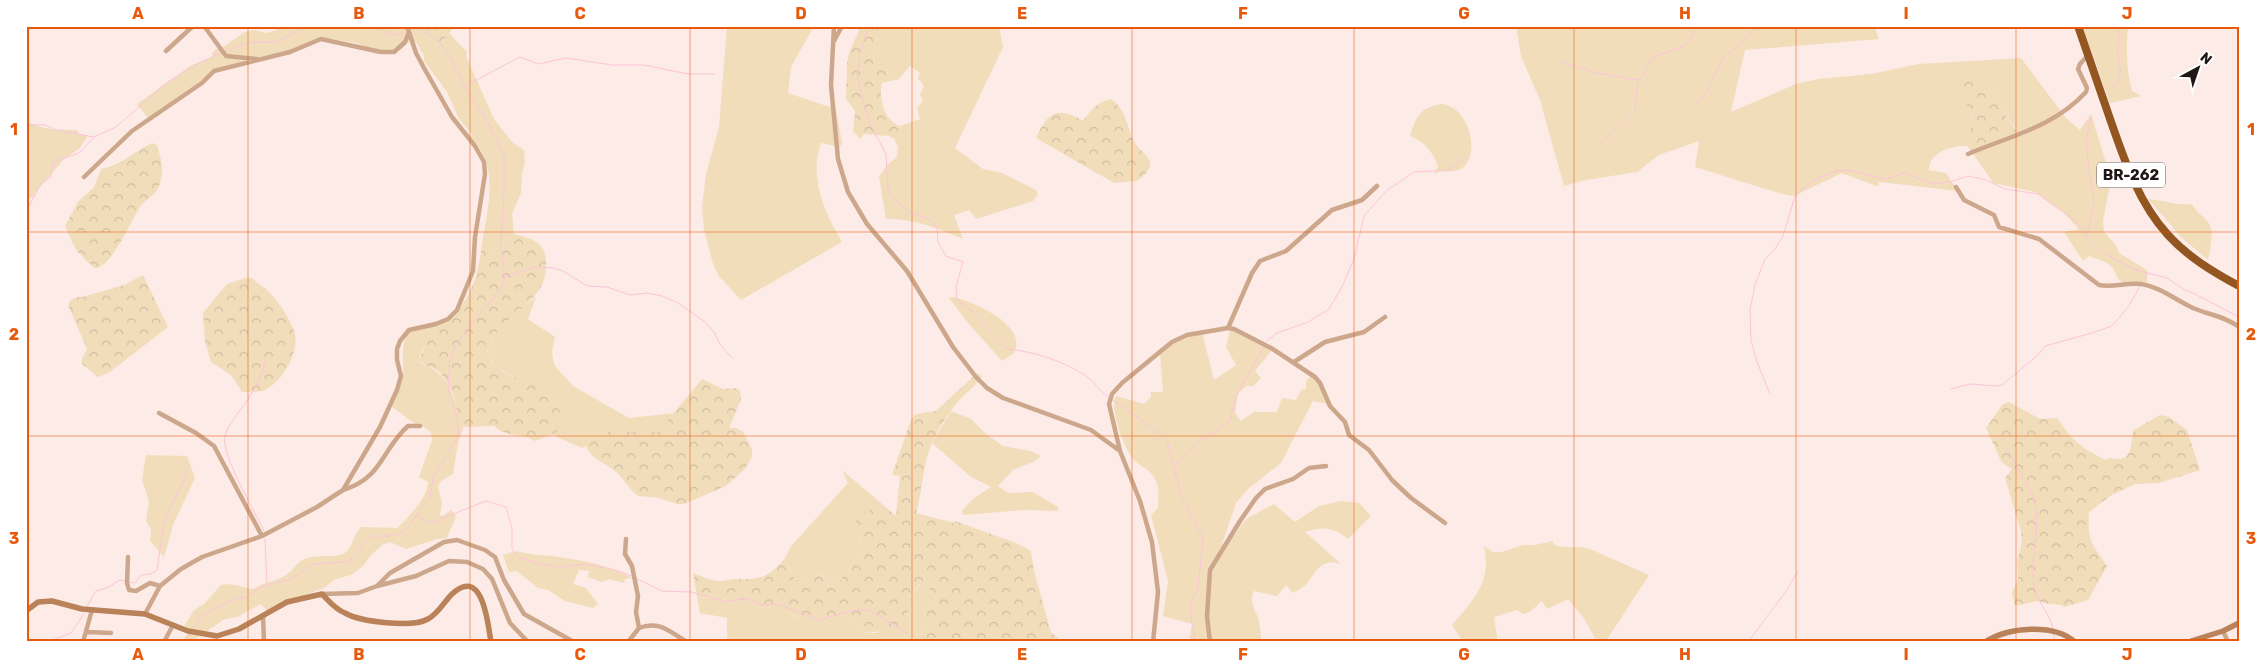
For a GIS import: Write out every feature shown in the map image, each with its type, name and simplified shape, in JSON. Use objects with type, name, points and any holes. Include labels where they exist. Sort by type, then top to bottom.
[{"type":"highway","name":"BR-262","points":[[2078,26],[2127,167],[2144,203],[2167,234],[2188,254],[2212,272],[2239,286]]},
{"type":"street","points":[[166,51],[193,26]]},
{"type":"street","points":[[204,26],[226,56],[261,60]]},
{"type":"street","points":[[343,490],[380,428],[397,390],[401,376],[397,360],[397,349],[400,341],[410,330],[436,324],[453,314],[473,272],[475,262],[474,245],[485,174],[484,162],[475,146],[452,117],[416,53],[407,26]]},
{"type":"street","points":[[834,26],[831,85],[838,159],[848,192],[867,224],[906,271],[953,347],[976,377],[994,394],[1091,430],[1120,451]]},
{"type":"street","points":[[833,42],[842,26]]},
{"type":"street","points":[[84,176],[132,131],[202,83],[214,71],[290,52],[321,39],[381,52],[394,52],[405,42],[409,32]]},
{"type":"street","points":[[1968,154],[2045,124],[2059,116],[2086,92],[2086,86],[2078,69],[2088,56]]},
{"type":"street","points":[[1228,328],[1252,273],[1260,261],[1286,251],[1332,210],[1362,200],[1377,186]]},
{"type":"street","points":[[1956,187],[1964,200],[1994,215],[1999,226],[2039,239],[2099,285],[2141,284],[2161,291],[2193,308],[2227,318],[2239,327]]},
{"type":"street","points":[[1294,362],[1325,342],[1364,332],[1385,317]]},
{"type":"street","points":[[1153,642],[1158,592],[1152,542],[1140,501],[1120,451],[1109,404],[1112,396],[1122,383],[1181,337],[1228,328],[1239,331],[1309,372],[1320,383],[1330,406],[1345,422],[1347,431],[1352,438],[1369,450],[1392,480],[1411,498],[1445,523]]},
{"type":"street","points":[[159,413],[196,433],[214,446],[262,536]]},
{"type":"street","points":[[145,614],[160,586],[181,569],[202,556],[262,536],[317,507],[343,490],[360,483],[370,476],[408,426],[420,426]]},
{"type":"street","points":[[1210,642],[1207,616],[1210,570],[1240,521],[1256,498],[1266,489],[1293,479],[1310,468],[1326,466]]},
{"type":"street","points":[[626,539],[625,554],[632,566],[638,596],[636,612],[639,628]]},
{"type":"street","points":[[377,586],[390,573],[444,542],[458,540],[485,550],[495,557],[504,580],[524,614],[574,642]]},
{"type":"street","points":[[128,557],[127,583],[130,590],[136,591],[150,583],[160,586]]},
{"type":"street","points":[[26,611],[33,604],[44,600],[92,610],[123,610],[145,614],[198,634],[217,636],[239,629],[298,598],[322,594],[358,593],[416,576],[458,560],[476,565],[492,579],[510,623],[528,642]]},
{"type":"street","points":[[322,594],[334,607],[351,616],[404,623],[426,620],[458,589],[469,588],[476,591],[482,598],[491,642]]},
{"type":"street","points":[[83,642],[92,610]]},
{"type":"street","points":[[263,616],[264,642]]},
{"type":"street","points":[[164,642],[173,625]]},
{"type":"street","points":[[2188,642],[2238,625]]},
{"type":"street","points":[[628,642],[639,628],[653,626],[665,627],[687,642]]},
{"type":"street","points":[[1985,642],[2006,633],[2038,630],[2059,632],[2075,642]]},
{"type":"street","points":[[2222,631],[2228,642]]},
{"type":"street","points":[[87,632],[112,633]]},
{"type":"green space","points":[[279,26],[426,26],[427,36],[438,46],[449,33],[467,52],[466,56],[494,119],[513,143],[524,150],[525,163],[522,173],[521,193],[512,214],[514,234],[493,252],[484,249],[481,251],[490,191],[486,163],[481,149],[471,137],[472,134],[459,119],[447,92],[424,61],[424,56],[416,42],[411,40],[401,50],[378,51],[356,43],[322,37],[305,46],[218,70],[206,82],[150,121],[137,104],[189,67],[213,57],[212,53],[220,46],[223,47],[245,32],[254,30],[266,33],[278,30]]},
{"type":"green space","points":[[426,26],[455,26],[438,46],[427,36]]},
{"type":"green space","points":[[727,26],[814,26],[791,67],[788,93],[836,109],[842,143],[840,147],[821,143],[817,169],[820,194],[824,206],[842,242],[741,300],[719,276],[713,264],[704,230],[702,208],[706,174],[719,127]]},
{"type":"green space","points":[[861,26],[881,26],[874,47],[874,62],[877,66],[883,67],[899,79],[882,83],[881,88],[881,99],[886,114],[889,119],[903,129],[898,137],[894,139],[889,136],[864,134],[860,139],[853,131],[855,111],[846,99],[847,64],[849,53]]},
{"type":"green space","points":[[881,26],[999,26],[1003,47],[955,148],[983,169],[1002,173],[1036,190],[1038,194],[1033,201],[976,219],[969,210],[954,215],[963,239],[926,225],[905,220],[886,219],[879,177],[886,166],[897,157],[898,147],[894,139],[898,137],[903,129],[900,126],[920,119],[917,108],[923,101],[920,95],[924,86],[918,78],[920,73],[910,66],[899,79],[883,67],[877,66],[874,62],[874,47]]},
{"type":"green space","points":[[1516,26],[1874,26],[1879,39],[1745,50],[1731,112],[1796,84],[1819,79],[1871,74],[1919,64],[2021,58],[2066,118],[2080,130],[2091,114],[2111,179],[2103,221],[2104,232],[2115,244],[2119,253],[2147,270],[2147,282],[2130,284],[2123,282],[2106,262],[2089,256],[2083,261],[2064,232],[2079,229],[2062,211],[2035,192],[1993,183],[1972,152],[2016,129],[1998,105],[1992,88],[1971,112],[1973,123],[1967,146],[1948,148],[1937,154],[1930,164],[1929,170],[1946,173],[1958,191],[1879,182],[1879,186],[1876,186],[1842,173],[1794,196],[1782,194],[1695,167],[1699,141],[1659,155],[1637,172],[1586,180],[1564,186],[1540,100],[1521,56]]},
{"type":"green space","points":[[2082,26],[2128,26],[2127,59],[2130,83],[2132,91],[2141,96],[2110,103]]},
{"type":"green space","points":[[1985,78],[1992,88],[1998,105],[2017,132],[1972,152],[1967,146],[1973,117],[1961,95],[1958,82]]},
{"type":"green space","points":[[1111,99],[1121,109],[1135,143],[1150,163],[1148,170],[1137,181],[1114,183],[1036,138],[1044,123],[1054,114],[1066,113],[1083,121],[1098,104]]},
{"type":"green space","points":[[1441,104],[1450,106],[1464,119],[1471,139],[1471,149],[1469,159],[1464,167],[1434,174],[1438,166],[1433,156],[1424,144],[1410,136],[1420,114],[1427,108]]},
{"type":"green space","points":[[26,121],[45,128],[77,130],[80,135],[88,135],[80,148],[63,160],[31,198],[26,197]]},
{"type":"green space","points":[[152,143],[157,145],[162,166],[160,184],[141,206],[108,261],[94,268],[76,250],[65,226],[78,202],[94,187],[101,169],[121,162]]},
{"type":"green space","points":[[2148,199],[2192,204],[2210,226],[2211,240],[2208,260],[2182,238]]},
{"type":"green space","points":[[514,234],[536,242],[543,249],[546,262],[545,277],[531,300],[500,328],[492,339],[487,353],[493,363],[503,372],[532,385],[544,393],[563,414],[564,422],[556,433],[535,441],[530,438],[509,434],[494,426],[465,427],[458,415],[452,391],[444,378],[439,372],[419,359],[429,338],[428,327],[450,317],[466,299],[476,276],[481,251],[484,249],[493,252]]},
{"type":"green space","points":[[143,275],[168,327],[110,372],[98,377],[82,364],[82,359],[87,349],[68,305],[74,298],[124,285]]},
{"type":"green space","points":[[245,278],[252,278],[272,295],[286,315],[295,336],[293,355],[289,364],[277,381],[262,391],[242,392],[231,375],[211,362],[205,341],[203,313],[227,284]]},
{"type":"green space","points":[[536,297],[528,319],[555,337],[552,351],[555,366],[573,386],[629,418],[674,413],[658,432],[608,432],[582,448],[553,434],[562,425],[563,414],[544,393],[497,368],[487,353],[494,336],[506,321]]},
{"type":"green space","points":[[954,297],[974,304],[997,316],[1007,324],[1014,333],[1017,343],[1014,353],[1002,361],[968,323],[949,298]]},
{"type":"green space","points":[[1230,324],[1235,330],[1272,350],[1255,371],[1261,378],[1253,386],[1246,386],[1238,394],[1235,413],[1241,421],[1254,412],[1277,412],[1282,398],[1296,400],[1301,390],[1306,389],[1306,382],[1312,373],[1332,405],[1313,401],[1281,463],[1248,489],[1236,503],[1222,544],[1226,546],[1246,519],[1274,504],[1295,522],[1319,506],[1341,501],[1359,503],[1371,516],[1348,539],[1333,530],[1323,528],[1305,532],[1341,564],[1330,562],[1322,565],[1306,585],[1293,593],[1286,585],[1277,596],[1254,591],[1252,601],[1258,618],[1261,642],[1189,642],[1192,624],[1163,616],[1168,581],[1151,515],[1158,508],[1158,487],[1149,471],[1137,463],[1130,455],[1119,429],[1114,402],[1116,396],[1144,404],[1151,397],[1151,392],[1163,392],[1160,353],[1182,338],[1202,332],[1214,380],[1236,365],[1226,347],[1230,331],[1227,326]]},
{"type":"green space","points":[[428,327],[429,338],[419,357],[421,363],[441,375],[445,380],[452,392],[459,417],[464,426],[458,443],[453,474],[441,481],[438,486],[442,503],[440,515],[443,516],[451,510],[456,516],[447,538],[437,539],[406,549],[390,542],[382,545],[353,574],[334,580],[324,588],[306,595],[270,614],[261,604],[237,617],[225,619],[191,642],[182,642],[190,630],[184,626],[194,610],[204,604],[221,585],[234,585],[254,589],[289,573],[301,561],[307,558],[340,555],[348,550],[361,527],[397,528],[417,507],[427,488],[428,482],[419,477],[432,440],[431,432],[415,424],[391,406],[403,377],[403,350],[406,337],[410,331]]},
{"type":"green space","points":[[977,373],[982,376],[951,411],[929,450],[916,513],[954,523],[955,521],[1016,543],[1031,551],[1034,571],[1051,632],[1065,642],[920,642],[924,624],[924,611],[936,599],[926,584],[920,584],[908,598],[908,610],[903,624],[898,628],[883,631],[863,632],[854,619],[849,618],[807,623],[786,611],[757,606],[748,599],[732,603],[720,598],[697,597],[693,573],[716,581],[751,579],[768,574],[785,558],[794,578],[801,582],[806,583],[816,573],[829,581],[839,582],[859,555],[861,540],[853,527],[858,518],[882,504],[896,516],[900,476],[892,475],[911,420],[916,414],[936,411]]},
{"type":"green space","points":[[702,379],[723,389],[737,388],[740,391],[741,399],[729,428],[736,428],[743,432],[752,449],[752,457],[745,469],[726,486],[684,504],[677,504],[659,498],[638,496],[616,472],[595,458],[588,450],[586,446],[608,432],[658,432]]},
{"type":"green space","points":[[2009,402],[2040,419],[2057,418],[2072,438],[2084,448],[2105,460],[2126,456],[2129,453],[2134,430],[2160,415],[2169,417],[2187,430],[2200,470],[2159,483],[2135,484],[2110,496],[2089,512],[2089,530],[2092,542],[2107,566],[2088,600],[2064,607],[2062,605],[2037,601],[2015,606],[2012,593],[2018,579],[2017,562],[2022,541],[2021,531],[2005,478],[2012,469],[2002,463],[1986,428],[2002,405]]},
{"type":"green space","points":[[951,411],[971,419],[986,434],[1003,446],[1031,451],[1041,456],[1035,461],[1013,470],[998,486],[1008,493],[1033,492],[1058,507],[1058,511],[1024,510],[963,515],[962,511],[973,499],[991,487],[971,477],[932,443]]},
{"type":"green space","points":[[146,455],[187,456],[195,478],[173,525],[164,557],[150,541],[151,530],[146,521],[149,501],[142,480]]},
{"type":"green space","points":[[842,470],[882,504],[861,516],[855,523],[853,527],[861,540],[859,555],[839,582],[829,581],[817,573],[806,583],[801,582],[792,575],[785,558],[792,545],[848,483]]},
{"type":"green space","points":[[1553,541],[1554,545],[1590,549],[1649,575],[1608,638],[1602,642],[1597,642],[1583,617],[1568,599],[1547,609],[1542,601],[1531,611],[1523,614],[1517,610],[1494,617],[1498,642],[1463,642],[1452,625],[1474,598],[1483,580],[1486,559],[1484,546],[1493,552],[1502,552],[1523,545],[1535,545]]},
{"type":"green space","points":[[517,551],[593,563],[613,569],[632,578],[625,579],[624,583],[609,579],[602,582],[588,577],[589,571],[579,570],[573,584],[586,588],[598,604],[593,608],[565,601],[548,590],[538,588],[517,571],[509,572],[503,555]]},
{"type":"green space","points":[[921,584],[926,584],[936,599],[924,611],[924,624],[920,642],[727,642],[727,618],[700,613],[697,597],[720,598],[732,603],[748,599],[757,606],[786,611],[799,619],[810,621],[854,619],[863,632],[876,633],[905,620],[908,615],[908,598]]},
{"type":"waterway","points":[[225,51],[251,42],[278,42],[305,26]]},
{"type":"waterway","points":[[377,26],[391,35],[400,34],[407,29]]},
{"type":"waterway","points":[[192,629],[204,614],[228,602],[245,597],[262,587],[289,580],[314,564],[345,562],[354,557],[367,540],[373,536],[389,536],[401,533],[408,527],[430,496],[433,478],[459,434],[457,417],[448,389],[450,359],[457,342],[498,292],[505,279],[501,243],[504,154],[486,119],[466,89],[448,53],[438,41],[418,26]]},
{"type":"waterway","points":[[869,26],[860,53],[857,76],[869,122],[886,154],[888,189],[893,197],[909,212],[928,219],[935,225],[938,242],[946,256],[963,262],[956,287],[957,300],[971,310],[1006,349],[1039,355],[1071,367],[1090,379],[1110,398]]},
{"type":"waterway","points":[[1598,147],[1635,111],[1638,80],[1642,77],[1653,57],[1685,46],[1698,26]]},
{"type":"waterway","points":[[1695,106],[1709,88],[1722,59],[1748,38],[1755,26]]},
{"type":"waterway","points":[[2114,88],[2120,75],[2118,50],[2120,26]]},
{"type":"waterway","points":[[26,212],[41,183],[51,177],[53,162],[79,153],[94,137],[116,127],[165,84],[194,65],[221,53]]},
{"type":"waterway","points":[[465,86],[520,57],[538,64],[566,58],[612,65],[644,65],[688,74],[714,74]]},
{"type":"waterway","points":[[1562,62],[1598,73],[1637,80]]},
{"type":"waterway","points":[[2087,234],[2094,206],[2086,140],[2091,118]]},
{"type":"waterway","points":[[26,125],[45,125],[56,130],[94,137]]},
{"type":"waterway","points":[[1267,341],[1277,333],[1308,322],[1329,309],[1343,285],[1354,259],[1364,216],[1386,191],[1414,172],[1449,170],[1465,158]]},
{"type":"waterway","points":[[1770,394],[1757,362],[1751,340],[1750,310],[1755,285],[1765,259],[1775,249],[1783,236],[1795,196],[1814,180],[1836,171],[1849,170],[1884,179],[1905,173],[1933,184],[1950,182],[1968,176],[1986,180],[2005,189],[2038,194],[2075,221],[2092,243],[2107,255],[2136,270],[2167,278],[2183,289],[2239,317]]},
{"type":"waterway","points":[[26,196],[35,196]]},
{"type":"waterway","points":[[506,277],[535,267],[553,268],[563,271],[587,286],[607,287],[630,295],[647,293],[662,296],[678,303],[704,321],[715,333],[719,343],[732,358]]},
{"type":"waterway","points":[[2145,278],[2148,274]]},
{"type":"waterway","points":[[1951,389],[1970,384],[2002,385],[2039,354],[2045,346],[2112,326],[2129,306],[2140,286]]},
{"type":"waterway","points":[[1175,466],[1199,442],[1229,422],[1237,394],[1264,347]]},
{"type":"waterway","points":[[264,531],[233,469],[225,445],[225,436],[230,424],[255,388],[265,359]]},
{"type":"waterway","points":[[1113,400],[1158,432],[1167,441],[1181,495],[1203,538],[1198,588],[1190,607],[1195,642]]},
{"type":"waterway","points":[[2006,446],[2029,489],[2036,508],[2037,526],[2033,581],[2037,595],[2053,629]]},
{"type":"waterway","points":[[129,582],[135,583],[141,575],[150,574],[157,570],[164,522],[190,466]]},
{"type":"waterway","points":[[416,515],[431,523],[486,501],[506,507],[512,529],[512,549],[518,557],[539,564],[560,567],[585,564],[615,570],[632,576]]},
{"type":"waterway","points":[[265,539],[267,585]]},
{"type":"waterway","points":[[1748,642],[1786,591],[1798,571]]},
{"type":"waterway","points":[[635,578],[662,591],[691,592],[728,602],[745,598],[762,605],[776,604],[819,620],[855,610],[866,610],[873,612],[908,634]]},
{"type":"waterway","points":[[87,606],[96,591],[109,587],[119,580],[125,581]]},
{"type":"waterway","points":[[47,642],[71,633],[84,614]]},
{"type":"waterway","points":[[2053,634],[2056,642]]},
{"type":"waterway","points":[[182,642],[189,635]]},
{"type":"waterway","points":[[186,639],[193,642]]}]
